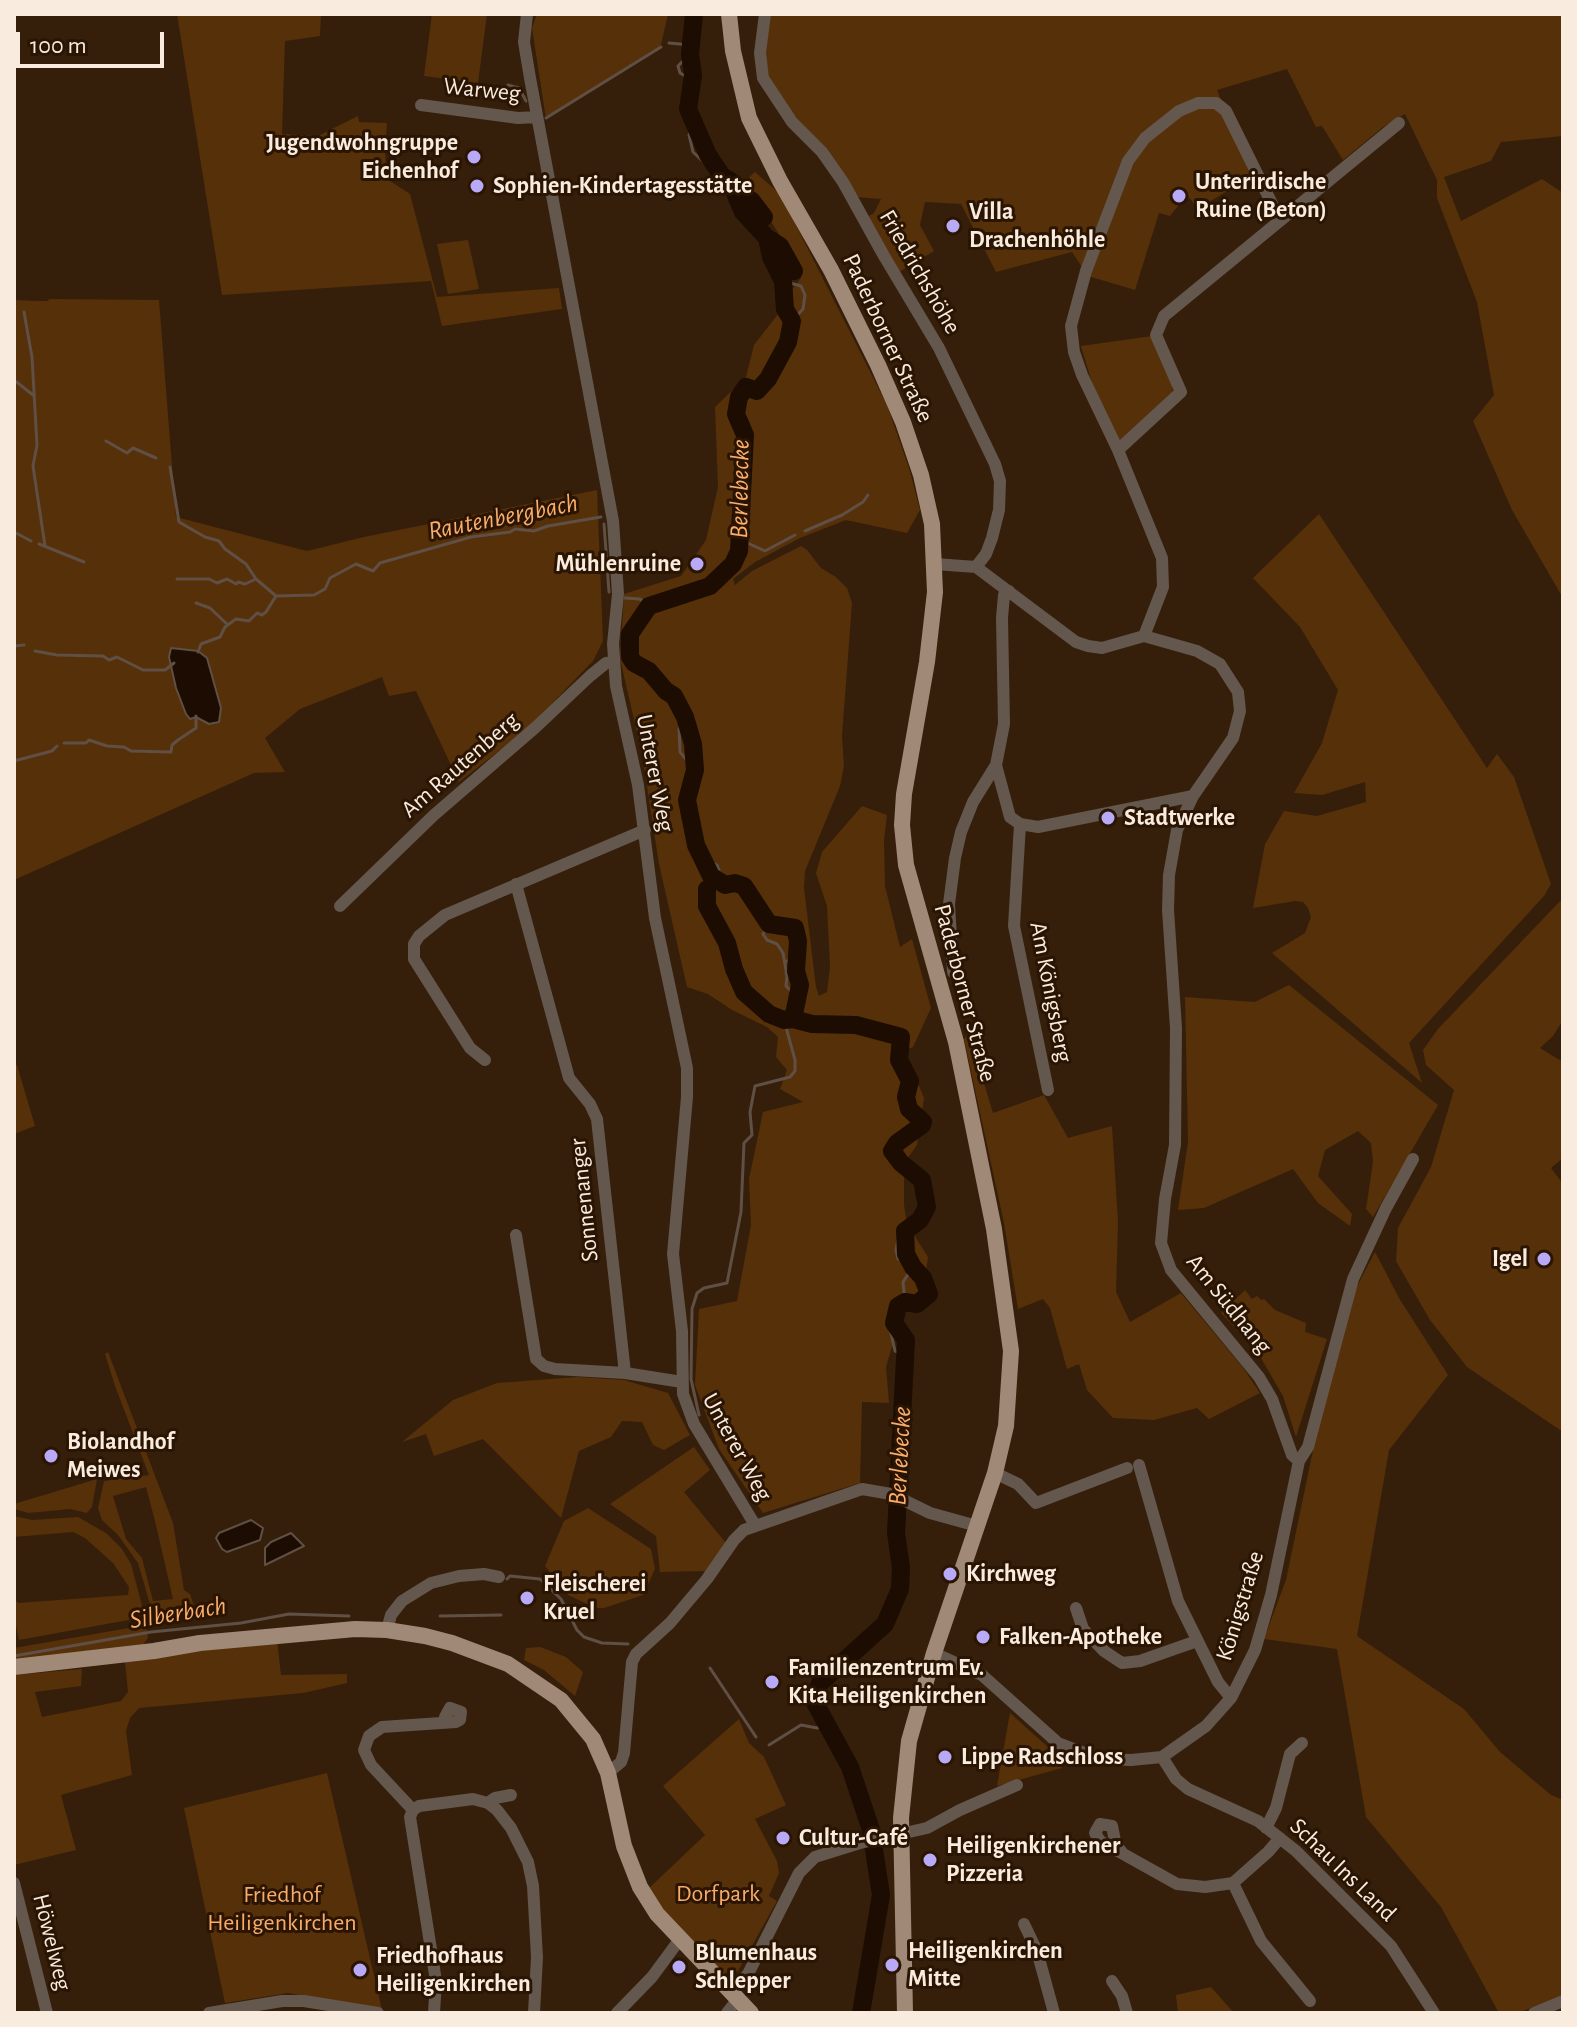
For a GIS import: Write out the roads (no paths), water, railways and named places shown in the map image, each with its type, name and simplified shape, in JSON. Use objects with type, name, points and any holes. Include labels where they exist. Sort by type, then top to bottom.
[{"type":"main road","name":"Paderborner Straße","points":[[729,14],[733,51],[749,118],[850,307],[903,422],[921,475],[932,524],[935,564],[932,628],[904,794],[902,825],[908,875],[956,1042],[994,1229],[1009,1323],[1010,1391],[995,1473],[934,1653],[909,1741],[901,1834],[905,2013]]},
{"type":"main road","points":[[14,1667],[342,1629],[387,1630],[452,1643],[526,1674],[561,1700],[593,1739],[608,1773],[624,1846],[633,1871],[657,1914],[751,2013]]},
{"type":"street","name":"Unterer Weg","points":[[527,14],[524,42],[613,521],[618,594],[613,662],[638,785],[655,918],[687,1068],[673,1254],[682,1331],[682,1382],[694,1424],[755,1525]]},
{"type":"street","name":"Friedrichshöhe","points":[[765,14],[760,53],[763,78],[792,122],[822,152],[843,182],[939,348],[995,464],[1000,481],[999,510],[986,554],[976,567]]},
{"type":"street","points":[[935,564],[976,567],[1076,642],[1102,648],[1144,636],[1163,587],[1162,558],[1074,352],[1071,326],[1076,301],[1120,174],[1128,161],[1145,138],[1179,111],[1198,103],[1216,103],[1226,111],[1280,220]]},
{"type":"street","name":"Warweg","points":[[421,105],[518,118],[537,117]]},
{"type":"street","points":[[1118,450],[1181,392],[1156,335],[1164,316],[1399,123]]},
{"type":"street","points":[[953,972],[949,904],[955,858],[973,802],[996,765],[1004,724],[1002,618],[1004,595],[1009,591]]},
{"type":"street","name":"Am Südhang","points":[[1144,636],[1209,656],[1229,675],[1238,692],[1240,711],[1233,738],[1193,796],[1177,830],[1169,875],[1168,910],[1176,1028],[1175,1145],[1161,1243],[1171,1270],[1259,1377],[1272,1399],[1292,1455],[1299,1461]]},
{"type":"street","name":"Am Rautenberg","points":[[340,906],[434,815],[590,676],[606,663],[613,662]]},
{"type":"street","points":[[996,765],[1010,817],[1020,824],[1038,827],[1193,796]]},
{"type":"street","name":"Am Königsberg","points":[[1020,824],[1014,926],[1048,1090]]},
{"type":"street","points":[[485,1060],[470,1048],[414,959],[414,944],[423,932],[445,915],[645,830]]},
{"type":"street","name":"Sonnenanger","points":[[516,884],[569,1078],[590,1104],[597,1119],[625,1373]]},
{"type":"street","points":[[1299,1461],[1308,1447],[1353,1279],[1413,1159]]},
{"type":"street","points":[[516,1235],[536,1359],[544,1366],[555,1369],[625,1373],[682,1382]]},
{"type":"street","name":"Königstraße","points":[[1162,1757],[1206,1726],[1231,1698],[1255,1650],[1271,1595],[1299,1461]]},
{"type":"street","points":[[995,1473],[1018,1484],[1036,1503],[1133,1466],[1178,1601],[1218,1682],[1231,1698]]},
{"type":"street","points":[[608,1773],[621,1762],[624,1753],[632,1662],[640,1649],[674,1618],[744,1530],[862,1489],[891,1494],[930,1513],[977,1526]]},
{"type":"street","points":[[387,1630],[391,1615],[402,1601],[431,1583],[459,1576],[484,1574],[499,1577]]},
{"type":"street","points":[[1076,1608],[1083,1629],[1104,1651],[1122,1663],[1140,1661],[1197,1641]]},
{"type":"street","points":[[934,1653],[982,1675],[1040,1729],[1078,1753],[1101,1759],[1162,1757]]},
{"type":"street","points":[[413,1810],[371,1765],[364,1750],[365,1743],[375,1730],[446,1722]]},
{"type":"street","points":[[1266,1828],[1276,1808],[1290,1754],[1302,1743]]},
{"type":"street","name":"Schau Ins Land","points":[[1162,1757],[1176,1779],[1188,1789],[1258,1821],[1332,1885],[1391,1946],[1434,2013]]},
{"type":"street","points":[[727,2013],[799,1873],[821,1854],[927,1828],[1017,1785]]},
{"type":"street","points":[[488,1803],[495,1798],[511,1795]]},
{"type":"street","points":[[434,2013],[436,1981],[410,1817],[419,1806],[465,1800],[488,1803],[503,1817],[520,1844],[533,1886],[537,1957],[534,2013]]},
{"type":"street","points":[[1097,1837],[1131,1860],[1189,1887],[1233,1883],[1280,1838]]},
{"type":"street","name":"Höwelweg","points":[[14,1883],[47,2013]]},
{"type":"street","points":[[1233,1883],[1261,1941],[1310,2001]]},
{"type":"street","points":[[1024,1924],[1037,1951],[1054,2013]]},
{"type":"street","points":[[617,2013],[652,1977],[680,1939]]},
{"type":"street","points":[[1112,1981],[1122,1996],[1127,2013]]},
{"type":"street","points":[[209,2013],[282,2007],[304,2001],[378,2013]]},
{"type":"street","points":[[1534,2013],[1563,2001]]},
{"type":"waterway","name":"Berlebecke","points":[[694,14],[690,54],[693,75],[688,109],[708,155],[722,176],[730,181],[743,212],[767,238],[771,257],[783,281],[785,309],[792,321],[788,342],[768,379],[757,391],[746,387],[739,397],[736,414],[745,435],[739,551],[733,564],[710,586],[649,606],[630,634],[630,657],[674,696],[685,717],[693,744],[695,770],[687,800],[696,845],[711,876],[725,885],[735,883],[744,886],[769,924],[795,928],[798,941],[796,971],[800,985],[793,1019]]},
{"type":"waterway","points":[[669,43],[690,45]]},
{"type":"waterway","points":[[546,118],[661,47]]},
{"type":"waterway","points":[[690,54],[678,66],[680,73],[692,80]]},
{"type":"waterway","points":[[508,85],[519,88],[526,101]]},
{"type":"waterway","points":[[695,122],[689,135],[693,152],[722,176]]},
{"type":"waterway","points":[[736,194],[751,200],[764,217]]},
{"type":"waterway","points":[[767,238],[780,246],[794,271]]},
{"type":"waterway","name":"Berlebecke","points":[[783,281],[801,286],[805,295],[803,309],[792,321]]},
{"type":"waterway","points":[[24,312],[32,357],[37,445],[33,466],[45,546]]},
{"type":"waterway","points":[[14,380],[33,395]]},
{"type":"waterway","points":[[106,441],[127,453],[133,448],[156,458]]},
{"type":"waterway","points":[[170,467],[179,522],[219,541],[246,564],[256,579]]},
{"type":"waterway","points":[[805,531],[842,515],[863,502],[868,495]]},
{"type":"waterway","name":"Rautenbergbach","points":[[198,652],[201,644],[220,637],[225,627],[236,619],[249,621],[257,613],[262,615],[276,596],[314,595],[325,589],[330,578],[356,564],[373,571],[380,563],[471,537],[515,529],[534,531],[601,517]]},
{"type":"waterway","points":[[604,524],[609,592]]},
{"type":"waterway","points":[[14,532],[31,541]]},
{"type":"waterway","points":[[741,540],[765,551],[795,535]]},
{"type":"waterway","points":[[39,544],[84,562]]},
{"type":"waterway","points":[[177,579],[209,579],[217,583],[227,579],[236,584],[256,579],[276,596]]},
{"type":"waterway","points":[[625,598],[640,599],[649,606]]},
{"type":"waterway","points":[[196,603],[210,608],[228,625]]},
{"type":"waterway","points":[[14,646],[24,645]]},
{"type":"waterway","points":[[35,651],[103,656],[109,660],[117,657],[143,670],[165,670],[174,663]]},
{"type":"waterway","name":"Rautenbergbach","points":[[64,743],[86,743],[89,740],[131,751],[171,752],[172,745],[196,728],[196,716]]},
{"type":"waterway","points":[[685,717],[679,729],[680,752],[695,770]]},
{"type":"waterway","name":"Rautenbergbach","points":[[14,761],[52,751],[57,746]]},
{"type":"waterway","points":[[704,859],[717,865],[719,870],[714,878]]},
{"type":"waterway","name":"Berlebecke","points":[[707,889],[707,906],[727,943],[744,992],[769,1014],[784,1020],[856,1025],[901,1037],[899,1060],[910,1081],[906,1097],[909,1109],[923,1122],[897,1143],[892,1151],[922,1180],[927,1207],[920,1220],[905,1231],[906,1254],[923,1278],[929,1294],[917,1304],[905,1302],[898,1306],[894,1323],[906,1340],[896,1533],[901,1568],[900,1589],[885,1624],[820,1683],[814,1701],[850,1767],[871,1830],[881,1895],[861,2013]]},
{"type":"waterway","points":[[769,924],[763,934],[783,953],[786,986],[797,997]]},
{"type":"waterway","points":[[785,963],[796,953]]},
{"type":"waterway","points":[[786,974],[796,974]]},
{"type":"waterway","points":[[699,1415],[691,1379],[692,1309],[697,1293],[704,1288],[727,1283],[741,1212],[744,1143],[752,1135],[750,1112],[755,1086],[790,1077],[795,1071],[784,1020]]},
{"type":"waterway","points":[[905,1231],[898,1239],[896,1250],[898,1259],[908,1258]]},
{"type":"waterway","points":[[905,1302],[903,1282],[913,1267]]},
{"type":"waterway","points":[[894,1323],[890,1329],[895,1351],[904,1356]]},
{"type":"waterway","name":"Silberbach","points":[[507,1579],[510,1576],[540,1579],[561,1599],[584,1637],[602,1643],[628,1644]]},
{"type":"waterway","name":"Silberbach","points":[[14,1656],[151,1632],[241,1623],[289,1614],[349,1616]]},
{"type":"waterway","name":"Silberbach","points":[[440,1616],[501,1615]]},
{"type":"waterway","name":"Silberbach","points":[[710,1668],[756,1737]]},
{"type":"waterway","name":"Silberbach","points":[[769,1745],[801,1725],[817,1728],[827,1724]]},
{"type":"place","name":"Jugendwohngruppe Eichenhof","points":[[474,157]]},
{"type":"place","name":"Sophien-Kindertagesstätte","points":[[477,186]]},
{"type":"place","name":"Unterirdische Ruine (Beton)","points":[[1179,196]]},
{"type":"place","name":"Villa Drachenhöhle","points":[[953,226]]},
{"type":"place","name":"Mühlenruine","points":[[697,564]]},
{"type":"place","name":"Stadtwerke","points":[[1108,818]]},
{"type":"place","name":"Igel","points":[[1544,1259]]},
{"type":"place","name":"Biolandhof Meiwes","points":[[51,1456]]},
{"type":"place","name":"Kirchweg","points":[[950,1574]]},
{"type":"place","name":"Fleischerei Kruel","points":[[527,1598]]},
{"type":"place","name":"Falken-Apotheke","points":[[983,1637]]},
{"type":"place","name":"Familienzentrum Ev. Kita Heiligenkirchen","points":[[772,1682]]},
{"type":"place","name":"Lippe Radschloss","points":[[945,1757]]},
{"type":"place","name":"Cultur-Café","points":[[783,1838]]},
{"type":"place","name":"Heiligenkirchener Pizzeria","points":[[930,1860]]},
{"type":"place","name":"Heiligenkirchen Mitte","points":[[892,1965]]},
{"type":"place","name":"Blumenhaus Schlepper","points":[[679,1967]]},
{"type":"place","name":"Friedhofhaus Heiligenkirchen","points":[[360,1970]]},
{"type":"park label","name":"Dorfpark","points":[[718,1894]]},
{"type":"park label","name":"Friedhof Heiligenkirchen","points":[[282,1909]]}]
